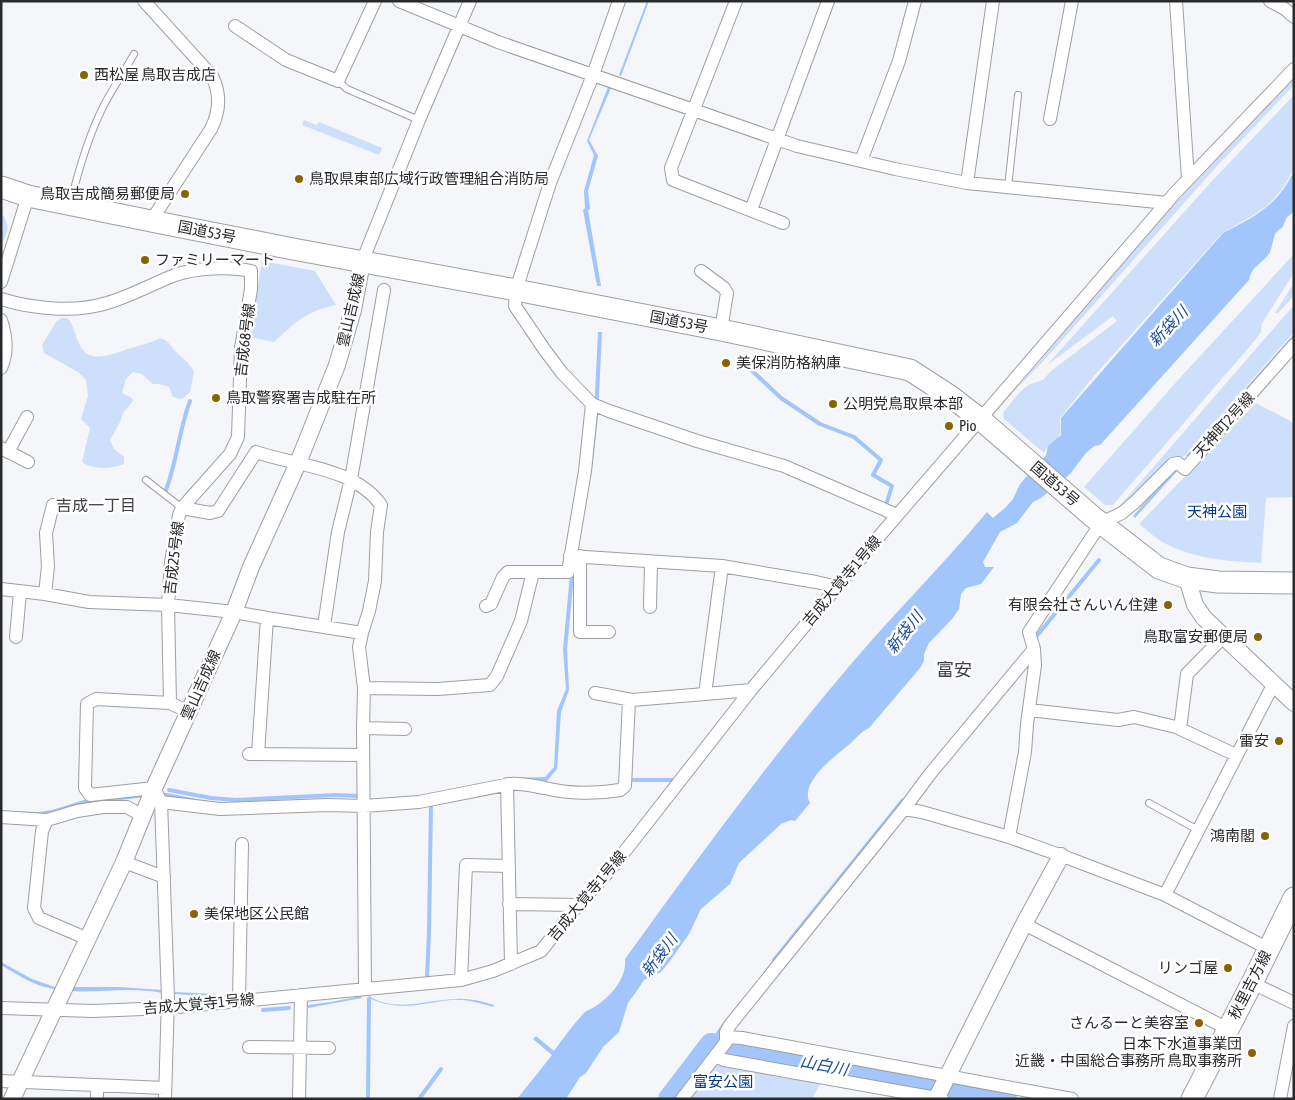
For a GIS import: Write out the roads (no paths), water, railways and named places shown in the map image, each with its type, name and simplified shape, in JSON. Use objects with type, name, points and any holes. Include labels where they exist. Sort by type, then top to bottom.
[{"type":"main road","name":"国道53号","points":[[1,187],[28,196],[150,221],[721,330],[910,370],[950,396],[980,419],[1097,520],[1159,568],[1187,578],[1218,582],[1294,583]]},
{"type":"main road","name":"秋里吉方線","points":[[1192,1099],[1294,898]]},
{"type":"street","points":[[144,1],[206,68],[216,83],[219,96],[218,111],[211,129],[150,221]]},
{"type":"street","points":[[235,26],[286,60],[338,80],[376,1]]},
{"type":"street","points":[[398,1],[498,42],[778,140],[860,161],[967,183],[1167,203]]},
{"type":"street","points":[[362,262],[419,120],[470,1]]},
{"type":"street","points":[[619,1],[550,183],[516,290],[516,306],[562,373],[592,404],[697,441],[784,466],[897,515]]},
{"type":"street","points":[[736,1],[671,168],[673,180],[783,223]]},
{"type":"street","points":[[751,210],[828,1]]},
{"type":"street","points":[[860,161],[899,61],[915,1]]},
{"type":"street","points":[[967,183],[993,1]]},
{"type":"street","points":[[1050,119],[1072,1]]},
{"type":"street","points":[[1176,1],[1188,179]]},
{"type":"street","points":[[1274,2],[1285,8],[1294,17]]},
{"type":"street","name":"吉成大覚寺1号線","points":[[1,1008],[93,1011],[167,1008],[461,980],[511,964],[541,951],[578,905],[611,869],[751,690],[897,515],[1188,179],[1294,69]]},
{"type":"street","points":[[1,282],[28,196]]},
{"type":"street","name":"雲山吉成線","points":[[12,1099],[124,862],[143,816],[158,795],[189,712],[298,463],[337,365],[353,310],[362,262]]},
{"type":"street","name":"吉成68号線","points":[[1,299],[16,304],[52,308],[79,308],[106,304],[177,274],[217,269],[250,271],[251,289],[241,348],[239,433],[237,440],[230,454],[182,508]]},
{"type":"street","points":[[701,271],[724,288],[727,293],[721,330]]},
{"type":"street","points":[[324,626],[338,532],[351,479],[384,290]]},
{"type":"street","points":[[1,320],[4,327],[6,348],[1,368]]},
{"type":"street","name":"天神町2号線","points":[[1097,520],[1122,513],[1173,464],[1178,463],[1185,469],[1292,350]]},
{"type":"street","points":[[592,404],[575,556],[580,632],[609,632]]},
{"type":"street","points":[[27,417],[4,450],[28,462]]},
{"type":"street","points":[[237,440],[250,450],[351,479],[370,492],[381,505],[377,532],[375,581],[359,652],[364,688],[362,728],[365,990]]},
{"type":"street","name":"吉成25号線","points":[[170,703],[168,605],[171,562],[182,508],[210,513],[218,511],[256,452]]},
{"type":"street","points":[[45,594],[48,566],[46,533],[53,505]]},
{"type":"street","points":[[1009,837],[1025,752],[1028,710],[1035,665],[1034,649],[1029,632],[1097,520]]},
{"type":"street","points":[[575,556],[722,566],[816,582],[829,585],[834,590]]},
{"type":"street","points":[[486,606],[491,604],[505,574],[511,572],[568,572],[575,556]]},
{"type":"street","points":[[650,607],[651,562]]},
{"type":"street","points":[[705,694],[722,566]]},
{"type":"street","points":[[364,688],[438,689],[490,685],[498,676],[522,621],[533,572]]},
{"type":"street","points":[[1187,578],[1195,605],[1204,618],[1294,703]]},
{"type":"street","points":[[1,590],[45,594],[89,602],[168,605],[234,612],[362,633]]},
{"type":"street","points":[[16,637],[20,592]]},
{"type":"street","points":[[267,618],[253,754],[363,755]]},
{"type":"street","points":[[1180,729],[1188,674],[1224,636]]},
{"type":"street","points":[[682,1099],[722,1046],[730,1025],[930,774],[1034,649]]},
{"type":"street","points":[[1165,895],[1274,683]]},
{"type":"street","points":[[595,693],[629,700],[751,690]]},
{"type":"street","points":[[189,712],[170,703],[96,699],[87,704],[85,788],[90,796],[158,795],[220,809],[327,805],[364,806],[419,802],[507,784],[524,784],[581,792],[620,790],[625,786],[626,780],[625,761],[629,700]]},
{"type":"street","points":[[1028,710],[1118,720],[1134,717],[1180,729],[1236,755]]},
{"type":"street","points":[[362,728],[405,729]]},
{"type":"street","points":[[507,784],[511,964]]},
{"type":"street","points":[[1,1081],[97,1085],[165,1093],[168,998],[164,877],[158,795]]},
{"type":"street","points":[[1,818],[47,820],[77,811],[103,807],[127,807],[143,816]]},
{"type":"street","points":[[904,809],[922,812],[1009,837],[1165,895],[1269,949]]},
{"type":"street","points":[[47,820],[42,831],[34,908],[38,918],[88,939]]},
{"type":"street","points":[[239,1000],[242,844]]},
{"type":"street","points":[[941,1091],[1024,924],[1061,856]]},
{"type":"street","points":[[124,862],[164,877]]},
{"type":"street","points":[[461,980],[466,865],[508,866]]},
{"type":"street","points":[[509,904],[578,905]]},
{"type":"street","points":[[1024,924],[1228,1029]]},
{"type":"street","points":[[1252,982],[1294,1003]]},
{"type":"street","points":[[299,1099],[301,995]]},
{"type":"street","points":[[1285,1092],[1294,1026]]},
{"type":"street","points":[[722,1046],[751,1040],[941,1091]]},
{"type":"street","points":[[722,1046],[724,1060],[941,1091],[1072,1099]]},
{"type":"street","points":[[249,1047],[329,1048]]},
{"type":"street","points":[[96,1099],[97,1085]]},
{"type":"lane","points":[[70,204],[80,164],[103,106],[134,54]]},
{"type":"lane","points":[[338,80],[347,89],[419,120]]},
{"type":"lane","points":[[1008,187],[1018,95]]},
{"type":"lane","points":[[146,480],[182,508]]},
{"type":"lane","points":[[1149,803],[1198,830]]},
{"type":"water","points":[[647,1],[649,1],[621,76],[619,75]]},
{"type":"water","points":[[608,87],[611,88],[589,140],[598,156],[588,191],[590,209],[588,210],[601,286],[597,286],[583,210],[585,208],[584,191],[594,155],[587,141]]},
{"type":"water","name":"新袋川","points":[[1294,171],[1294,212],[1287,217],[1282,228],[1276,232],[1270,252],[1255,267],[1249,280],[1100,445],[1094,446],[1086,453],[1070,474],[1041,498],[1033,502],[1017,523],[1000,532],[983,562],[985,567],[994,567],[981,584],[966,588],[961,594],[959,609],[929,643],[920,668],[869,728],[862,732],[821,769],[810,786],[808,795],[810,803],[795,821],[791,820],[781,824],[739,863],[730,884],[701,909],[689,934],[670,961],[661,972],[644,980],[628,1003],[619,1032],[603,1047],[566,1099],[517,1099],[552,1055],[533,1039],[536,1036],[554,1051],[584,1013],[602,1002],[612,992],[621,980],[625,959],[754,784],[836,682],[987,512],[993,518],[1013,499],[1020,484],[1046,455],[1048,446],[1061,435],[1061,418],[1223,233],[1246,221],[1273,202]]},
{"type":"water","points":[[598,332],[602,332],[598,415],[592,469],[580,535],[594,414]]},
{"type":"water","points":[[1294,334],[1294,339],[1189,458],[1186,456]]},
{"type":"water","points":[[1176,467],[1179,469],[1135,518],[1133,516]]},
{"type":"water","points":[[570,575],[574,575],[567,649],[569,690],[561,712],[557,769],[547,781],[500,783],[406,802],[231,807],[210,806],[167,797],[147,797],[86,804],[38,816],[1,815],[1,811],[39,812],[84,800],[143,793],[167,793],[217,803],[301,802],[335,799],[361,800],[407,798],[512,778],[545,777],[554,767],[557,711],[566,689],[563,649]]},
{"type":"water","points":[[1,962],[32,979],[55,987],[118,987],[163,990],[162,993],[135,990],[67,991],[54,989],[26,980],[1,965]]},
{"type":"water","points":[[175,992],[216,994],[215,997],[175,994]]},
{"type":"water","points":[[361,996],[362,998],[308,1008],[308,1005]]},
{"type":"water","points":[[369,996],[379,1001],[400,1005],[460,999],[494,1005],[493,1007],[457,1000],[402,1006],[382,1003],[371,999]]},
{"type":"waterway","points":[[743,362],[781,398],[820,424],[854,437],[881,460],[873,475],[892,486],[887,502]]},
{"type":"waterway","points":[[166,490],[190,401]]},
{"type":"waterway","points":[[1035,638],[1099,560]]},
{"type":"waterway","points":[[629,780],[674,780]]},
{"type":"waterway","points":[[169,790],[211,798],[236,800],[336,795],[359,796]]},
{"type":"waterway","points":[[774,960],[903,800]]},
{"type":"waterway","points":[[427,978],[431,803]]},
{"type":"waterway","points":[[368,1099],[369,999]]},
{"type":"waterway","points":[[263,1010],[289,1008]]},
{"type":"waterway","points":[[711,1044],[725,1023]]},
{"type":"waterway","name":"山白川","points":[[669,1099],[711,1044],[751,1049],[755,1052],[853,1071],[865,1071],[1006,1099]]},
{"type":"waterway","points":[[419,1099],[441,1069]]},
{"type":"place","name":"西松屋 鳥取吉成店","points":[[84,75]]},
{"type":"place","name":"鳥取県東部広域行政管理組合消防局","points":[[299,179]]},
{"type":"place","name":"鳥取吉成簡易郵便局","points":[[185,194]]},
{"type":"place","name":"ファミリーマート","points":[[145,260]]},
{"type":"place","name":"美保消防格納庫","points":[[726,363]]},
{"type":"place","name":"鳥取警察署吉成駐在所","points":[[216,398]]},
{"type":"place","name":"公明党鳥取県本部","points":[[833,404]]},
{"type":"place","name":"Pio","points":[[949,426]]},
{"type":"place","name":"有限会社さんいん住建","points":[[1168,605]]},
{"type":"place","name":"鳥取富安郵便局","points":[[1258,637]]},
{"type":"place","name":"雷安","points":[[1279,741]]},
{"type":"place","name":"鴻南閣","points":[[1265,836]]},
{"type":"place","name":"美保地区公民館","points":[[194,914]]},
{"type":"place","name":"リンゴ屋","points":[[1228,968]]},
{"type":"place","name":"さんるーと美容室","points":[[1199,1023]]},
{"type":"place","name":"日本下水道事業団 近畿・中国総合事務所 鳥取事務所","points":[[1252,1053]]},
{"type":"district","name":"吉成一丁目","points":[[96,505]]},
{"type":"district","name":"富安","points":[[954,670]]},
{"type":"park label","name":"天神公園","points":[[1217,512]]},
{"type":"park label","name":"富安公園","points":[[723,1082]]}]
